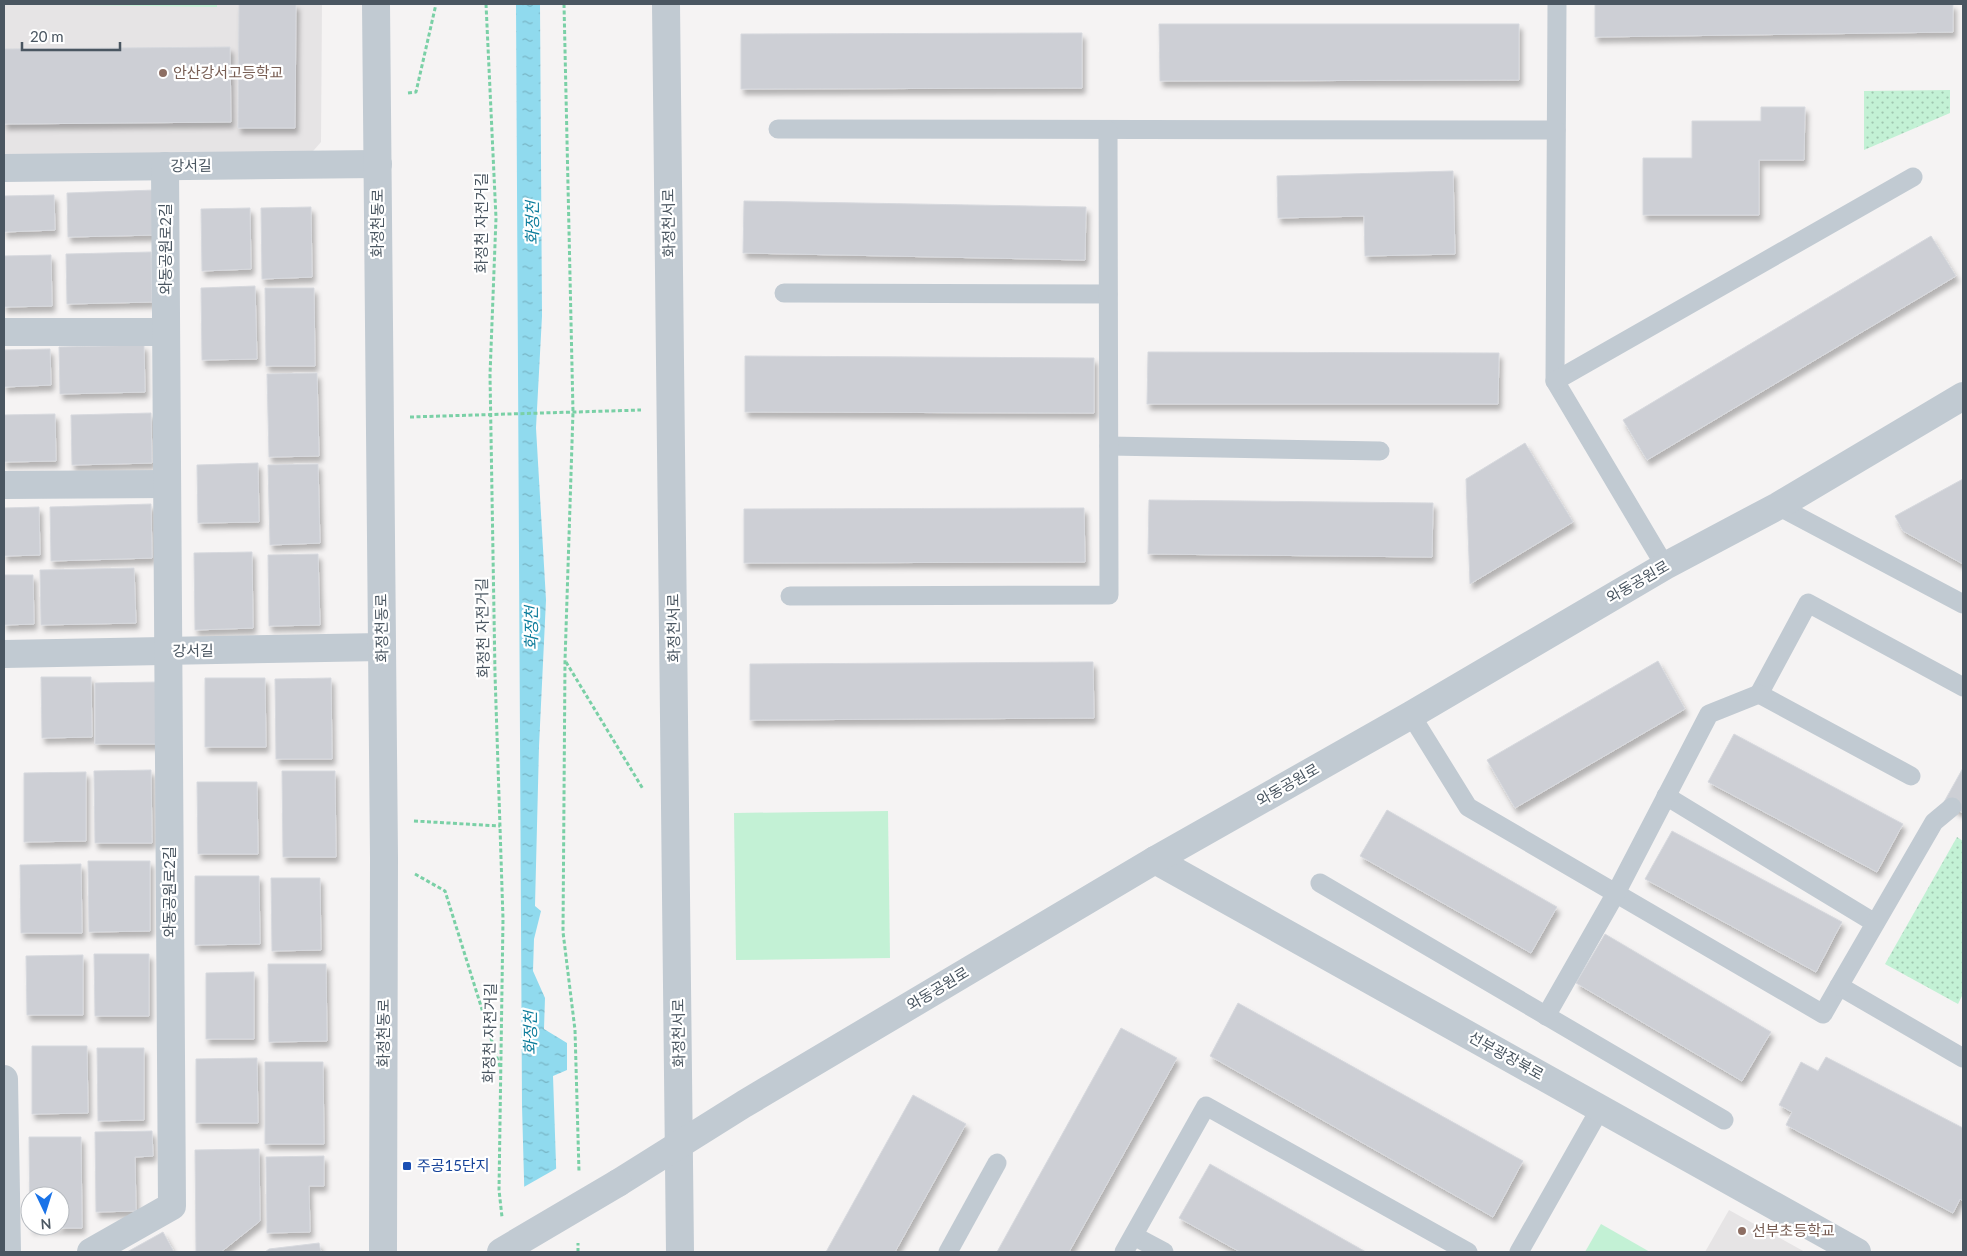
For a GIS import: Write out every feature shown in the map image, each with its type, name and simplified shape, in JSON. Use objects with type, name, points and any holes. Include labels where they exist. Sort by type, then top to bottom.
[{"type":"street","name":"화정천동로","points":[[376,4],[384,858],[384,1252]]},
{"type":"street","name":"화정천서로","points":[[666,4],[681,1145],[680,1252]]},
{"type":"street","name":"강서길","points":[[4,168],[378,164]]},
{"type":"street","name":"와동공원로2길","points":[[91,1252],[172,1206],[165,166]]},
{"type":"street","points":[[4,332],[166,332]]},
{"type":"street","name":"와동공원로","points":[[501,1252],[681,1145],[744,1104],[1155,860],[1411,715],[1665,566],[1778,506],[1963,396]]},
{"type":"street","points":[[4,485],[167,484]]},
{"type":"street","name":"강서길","points":[[4,654],[382,647]]},
{"type":"street","name":"선부광장북로","points":[[1155,860],[1857,1252]]},
{"type":"street","points":[[4,1079],[7,1252]]},
{"type":"lane","points":[[1557,4],[1555,382],[1665,566]]},
{"type":"lane","points":[[778,129],[1556,130]]},
{"type":"lane","points":[[790,596],[1109,595],[1108,130]]},
{"type":"lane","points":[[1555,382],[1913,177]]},
{"type":"lane","points":[[784,293],[1108,294]]},
{"type":"lane","points":[[1109,446],[1380,452]]},
{"type":"lane","points":[[1778,506],[1963,604]]},
{"type":"lane","points":[[1546,1016],[1616,893],[1709,714],[1759,694],[1808,603],[1963,687]]},
{"type":"lane","points":[[1759,694],[1911,776]]},
{"type":"lane","points":[[1411,715],[1468,807],[1823,1014],[1934,822],[1952,807]]},
{"type":"lane","points":[[1666,796],[1875,923]]},
{"type":"lane","points":[[1320,883],[1724,1120]]},
{"type":"lane","points":[[1839,986],[1963,1058]]},
{"type":"lane","points":[[1124,1252],[1206,1106],[1468,1252]]},
{"type":"lane","points":[[1519,1252],[1600,1109]]},
{"type":"lane","points":[[948,1252],[997,1163]]},
{"type":"lane","points":[[1134,1236],[1164,1252]]},
{"type":"path","points":[[377,94],[416,92],[436,4]]},
{"type":"path","name":"화정천 자전거길","points":[[486,4],[496,218],[490,416],[495,674],[503,919],[499,1190],[503,1226]]},
{"type":"path","points":[[564,4],[573,412],[565,661],[563,932],[575,1030],[579,1176]]},
{"type":"path","points":[[379,417],[490,416],[671,409]]},
{"type":"path","points":[[565,661],[646,795]]},
{"type":"path","points":[[383,819],[500,826]]},
{"type":"path","points":[[384,858],[445,890],[501,1070]]},
{"type":"path","points":[[578,1233],[578,1252]]},
{"type":"shaded area","name":"안산강서고등학교","points":[[4,4],[322,4],[321,142],[307,158],[4,162]]},
{"type":"shaded area","name":"선부초등학교","points":[[1729,1210],[1805,1252],[1705,1252]]},
{"type":"green space","points":[[4,4],[217,4],[217,7]]},
{"type":"green space","points":[[1950,90],[1950,113],[1864,150],[1864,91]]},
{"type":"green space","points":[[888,811],[890,958],[736,960],[734,813]]},
{"type":"green space","points":[[1957,837],[1963,841],[1963,994],[1958,1004],[1885,964]]},
{"type":"green space","points":[[1601,1224],[1650,1252],[1585,1252]]},
{"type":"water","name":"화정천","points":[[516,4],[540,4],[542,316],[536,428],[546,600],[539,746],[535,906],[541,911],[534,939],[533,971],[545,998],[544,1029],[567,1043],[567,1070],[553,1076],[559,1252],[526,1252],[522,1106]]},
{"type":"pier","points":[[559,1167],[562,1252],[524,1252],[522,1188]]},
{"type":"building","points":[[239,4],[296,4],[295,128],[238,128]]},
{"type":"building","points":[[1595,4],[1953,4],[1953,32],[1595,37]]},
{"type":"building","points":[[1159,24],[1519,24],[1519,80],[1160,81]]},
{"type":"building","points":[[1082,33],[1082,88],[741,89],[741,34]]},
{"type":"building","points":[[230,47],[231,122],[4,124],[4,49]]},
{"type":"building","points":[[1761,107],[1805,107],[1804,160],[1759,160],[1759,215],[1643,215],[1643,158],[1692,158],[1692,121],[1761,121]]},
{"type":"building","points":[[1453,171],[1455,254],[1365,256],[1364,216],[1278,218],[1277,176]]},
{"type":"building","points":[[155,190],[156,235],[68,237],[67,193]]},
{"type":"building","points":[[54,195],[55,230],[4,232],[4,196]]},
{"type":"building","points":[[744,201],[1086,207],[1085,260],[743,253]]},
{"type":"building","points":[[311,207],[312,277],[262,279],[261,208]]},
{"type":"building","points":[[250,208],[251,269],[202,271],[201,209]]},
{"type":"building","points":[[1931,236],[1956,276],[1647,460],[1623,420]]},
{"type":"building","points":[[151,252],[152,302],[67,304],[66,254]]},
{"type":"building","points":[[51,255],[52,306],[4,307],[4,256]]},
{"type":"building","points":[[255,286],[257,359],[202,360],[201,288]]},
{"type":"building","points":[[265,288],[314,288],[315,366],[266,366]]},
{"type":"building","points":[[144,345],[145,392],[60,394],[59,347]]},
{"type":"building","points":[[50,349],[51,385],[4,387],[4,350]]},
{"type":"building","points":[[1148,352],[1499,353],[1498,404],[1147,404]]},
{"type":"building","points":[[745,356],[1094,358],[1094,413],[745,412]]},
{"type":"building","points":[[317,373],[319,456],[269,457],[267,374]]},
{"type":"building","points":[[151,413],[152,463],[72,465],[71,415]]},
{"type":"building","points":[[55,414],[56,461],[4,462],[4,415]]},
{"type":"building","points":[[1525,443],[1573,522],[1470,584],[1466,479]]},
{"type":"building","points":[[258,463],[259,522],[198,523],[197,465]]},
{"type":"building","points":[[318,464],[320,543],[270,545],[268,465]]},
{"type":"building","points":[[1963,479],[1963,564],[1903,531],[1895,516]]},
{"type":"building","points":[[1149,500],[1433,503],[1432,557],[1148,554]]},
{"type":"building","points":[[151,504],[152,558],[51,561],[50,507]]},
{"type":"building","points":[[39,507],[40,555],[4,556],[4,508]]},
{"type":"building","points":[[1084,508],[1085,562],[744,563],[744,509]]},
{"type":"building","points":[[252,552],[253,628],[195,630],[194,553]]},
{"type":"building","points":[[318,554],[320,625],[269,626],[268,555]]},
{"type":"building","points":[[134,568],[136,623],[41,625],[40,570]]},
{"type":"building","points":[[4,575],[33,575],[34,624],[4,625]]},
{"type":"building","points":[[1658,661],[1685,709],[1515,808],[1487,760]]},
{"type":"building","points":[[1093,662],[1094,718],[750,720],[750,664]]},
{"type":"building","points":[[41,677],[91,677],[92,737],[42,738]]},
{"type":"building","points":[[205,678],[265,678],[266,747],[205,747]]},
{"type":"building","points":[[331,678],[332,759],[276,759],[275,679]]},
{"type":"building","points":[[159,682],[159,744],[95,744],[95,683]]},
{"type":"building","points":[[1734,734],[1903,824],[1877,872],[1708,782]]},
{"type":"building","points":[[1963,768],[1963,813],[1944,802]]},
{"type":"building","points":[[151,770],[152,843],[95,843],[94,771]]},
{"type":"building","points":[[282,771],[335,771],[336,857],[283,857]]},
{"type":"building","points":[[86,772],[86,841],[24,842],[24,773]]},
{"type":"building","points":[[197,782],[257,782],[258,854],[198,854]]},
{"type":"building","points":[[1387,810],[1557,907],[1531,953],[1360,856]]},
{"type":"building","points":[[1672,831],[1842,922],[1816,972],[1645,879]]},
{"type":"building","points":[[88,861],[150,861],[150,931],[89,932]]},
{"type":"building","points":[[81,864],[82,933],[21,933],[20,865]]},
{"type":"building","points":[[195,876],[259,876],[260,944],[195,945]]},
{"type":"building","points":[[271,878],[320,878],[321,950],[272,951]]},
{"type":"building","points":[[1605,934],[1771,1032],[1742,1081],[1576,983]]},
{"type":"building","points":[[94,954],[149,954],[149,1016],[95,1016]]},
{"type":"building","points":[[83,955],[83,1015],[27,1015],[26,956]]},
{"type":"building","points":[[268,964],[326,964],[327,1041],[269,1042]]},
{"type":"building","points":[[254,972],[254,1039],[206,1039],[206,973]]},
{"type":"building","points":[[1238,1003],[1523,1161],[1493,1217],[1210,1056]]},
{"type":"building","points":[[1121,1028],[1177,1058],[1069,1252],[997,1252]]},
{"type":"building","points":[[32,1046],[87,1046],[88,1113],[32,1114]]},
{"type":"building","points":[[97,1048],[144,1048],[144,1120],[98,1121]]},
{"type":"building","points":[[1826,1057],[1963,1128],[1963,1201],[1960,1199],[1953,1213],[1786,1125],[1792,1112],[1779,1105],[1801,1062],[1818,1071]]},
{"type":"building","points":[[257,1058],[258,1123],[196,1123],[196,1059]]},
{"type":"building","points":[[265,1062],[323,1062],[324,1144],[265,1144]]},
{"type":"building","points":[[913,1095],[966,1124],[895,1252],[826,1252]]},
{"type":"building","points":[[152,1131],[153,1156],[135,1157],[136,1211],[96,1212],[95,1132]]},
{"type":"building","points":[[29,1137],[81,1137],[82,1228],[70,1228],[70,1186],[30,1186]]},
{"type":"building","points":[[259,1149],[260,1221],[221,1252],[196,1252],[195,1150]]},
{"type":"building","points":[[324,1156],[324,1186],[309,1186],[310,1232],[267,1233],[266,1157]]},
{"type":"building","points":[[1210,1164],[1366,1252],[1240,1252],[1179,1218]]},
{"type":"building","points":[[163,1232],[174,1252],[127,1252]]},
{"type":"building","points":[[319,1243],[321,1252],[265,1252],[269,1249]]},
{"type":"place","name":"안산강서고등학교","points":[[163,73]]},
{"type":"place","name":"주공15단지","points":[[407,1166]]},
{"type":"place","name":"선부초등학교","points":[[1742,1231]]}]
